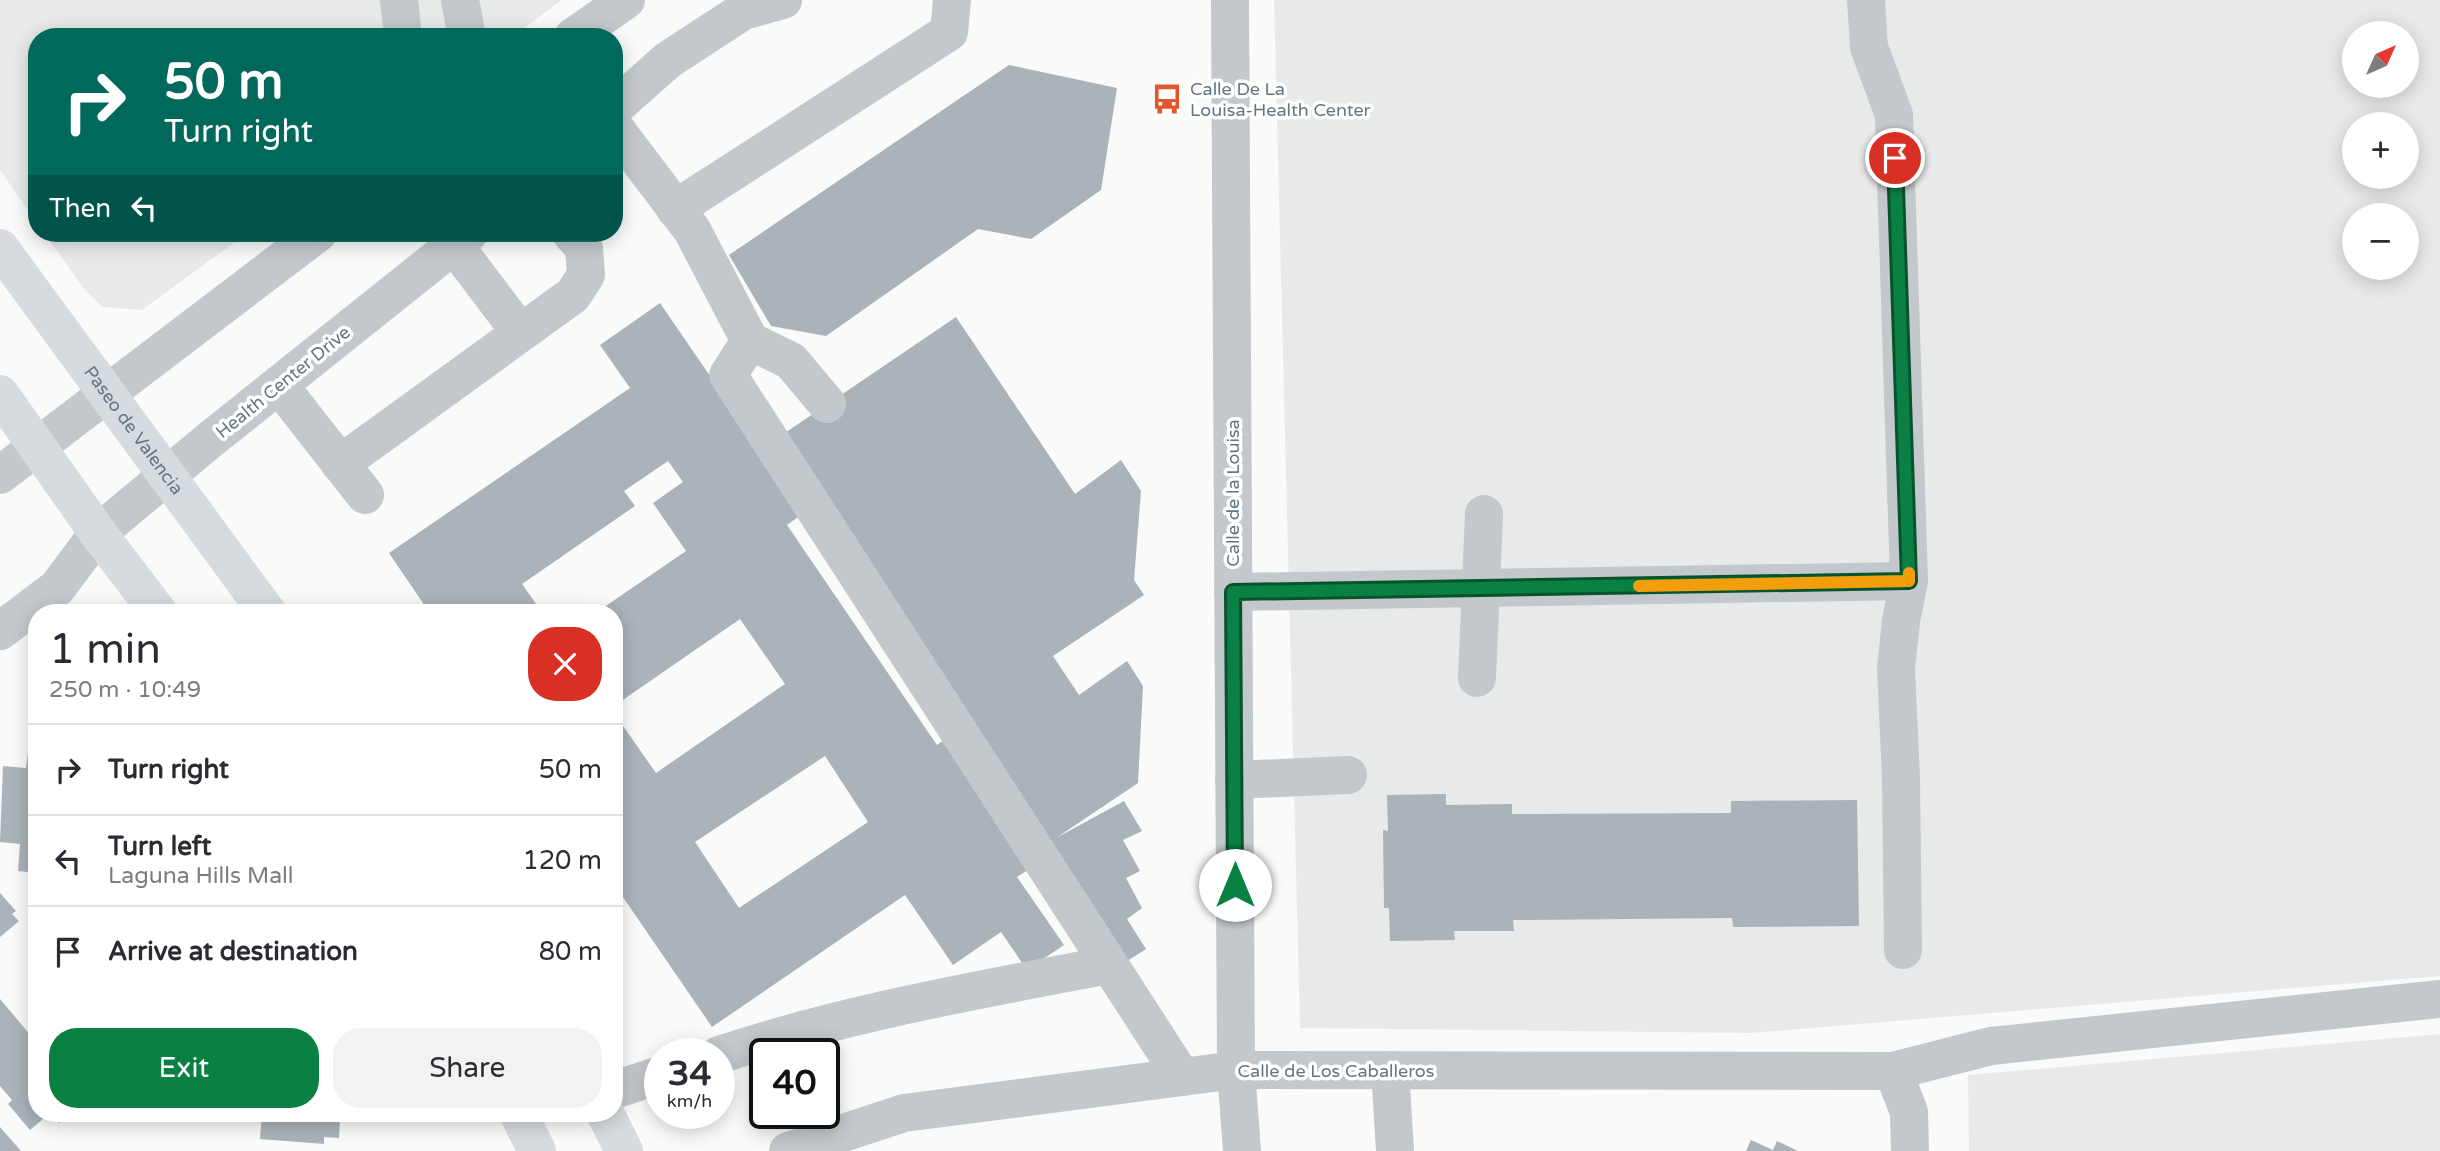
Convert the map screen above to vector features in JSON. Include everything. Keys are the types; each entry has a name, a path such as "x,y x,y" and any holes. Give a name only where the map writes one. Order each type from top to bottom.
{"main road":[{"name":"Paseo de Valencia","path":"0,248 261,604"},
{"path":"0,394 37,449 152,604"},
{"path":"522,1122 537,1151"},
{"path":"610,1122 624,1151"}],"street":[{"path":"399,0 402,28"},
{"path":"460,0 464,28"},
{"path":"586,28 626,0"},
{"path":"623,100 668,60 743,11 783,0"},
{"path":"675,209 949,32 952,0"},
{"name":"Calle de la Louisa","path":"1230,0 1236,1070 1242,1151"},
{"path":"1866,0 1869,47 1894,115 1909,581 1896,669 1901,778 1903,950"},
{"path":"623,139 692,230 750,341 791,361 827,404"},
{"path":"0,475 306,242"},
{"name":"Health Center Drive","path":"36,604 57,588 98,533 450,242"},
{"path":"459,242 520,332"},
{"path":"340,464 573,295 586,275 584,248 579,242"},
{"path":"750,341 728,375 1182,1077"},
{"path":"279,386 365,495"},
{"path":"1478,678 1484,514"},
{"path":"1233,592 1909,581"},
{"name":"Health Center Drive","path":"0,631 28,610"},
{"path":"1234,780 1348,775"},
{"path":"803,1038 881,1009 1109,965"},
{"name":"Calle de Los Caballeros","path":"807,1135 904,1113 1236,1070 1893,1071 1991,1046 2440,999"},
{"path":"1390,1070 1395,1151"},
{"path":"1893,1071 1909,1112 1910,1151"},
{"path":"623,1087 644,1080"}],"shaded area":[{"path":"0,0 562,0 524,28 28,28 28,210 0,170"},
{"path":"1274,0 2440,0 2440,976 1750,1033 1300,1028"},
{"path":"50,242 235,242 142,310 103,307 85,290"},
{"path":"2440,1034 2440,1151 1969,1151 1968,1075"}],"building":[{"path":"1009,65 1117,88 1101,190 1031,239 978,229 826,336 771,326 729,255"},
{"path":"660,303 804,513 787,525 937,745 952,734 1040,862 1017,877 1064,945 1027,970 1001,932 953,965 905,895 712,1027 623,897 623,726 656,773 785,684 740,619 623,700 623,604 609,604 686,551 653,503 683,482 668,461 624,491 635,506 522,584 536,604 424,604 389,553 630,388 600,345","holes":["825,756 868,822 739,908 695,842"]},
{"path":"956,317 1075,494 1121,460 1141,491 1134,580 1144,595 1053,656 1079,695 1127,661 1143,686 1138,783 1056,838 1124,801 1142,831 1123,840 1140,871 1126,878 1142,908 1127,919 1146,949 1124,963 779,437"},
{"path":"28,752 28,872 18,871 20,844 0,842 3,766 26,768"},
{"path":"1446,794 1446,805 1512,804 1512,814 1731,813 1731,801 1857,800 1859,926 1733,927 1732,918 1513,920 1514,931 1454,931 1455,940 1390,941 1389,908 1384,908 1383,830 1388,831 1387,795"},
{"path":"0,893 16,911 12,914 19,921 0,937"},
{"path":"0,999 28,1032 28,1122 39,1122 30,1130 8,1104 12,1100 0,1086"},
{"path":"261,1122 340,1122 339,1138 324,1137 324,1144 260,1139"},
{"path":"0,1127 21,1151 0,1151"},
{"path":"1751,1140 1773,1150 1777,1141 1798,1151 1746,1151"}],"slow traffic":[{"path":"1639,586 1909,581 1909,573"}],"place":[{"name":"Calle De La Louisa-Health Center","path":"1167,99"}],"route":[{"path":"1235,885 1233,592 1909,581 1895,158"}]}
